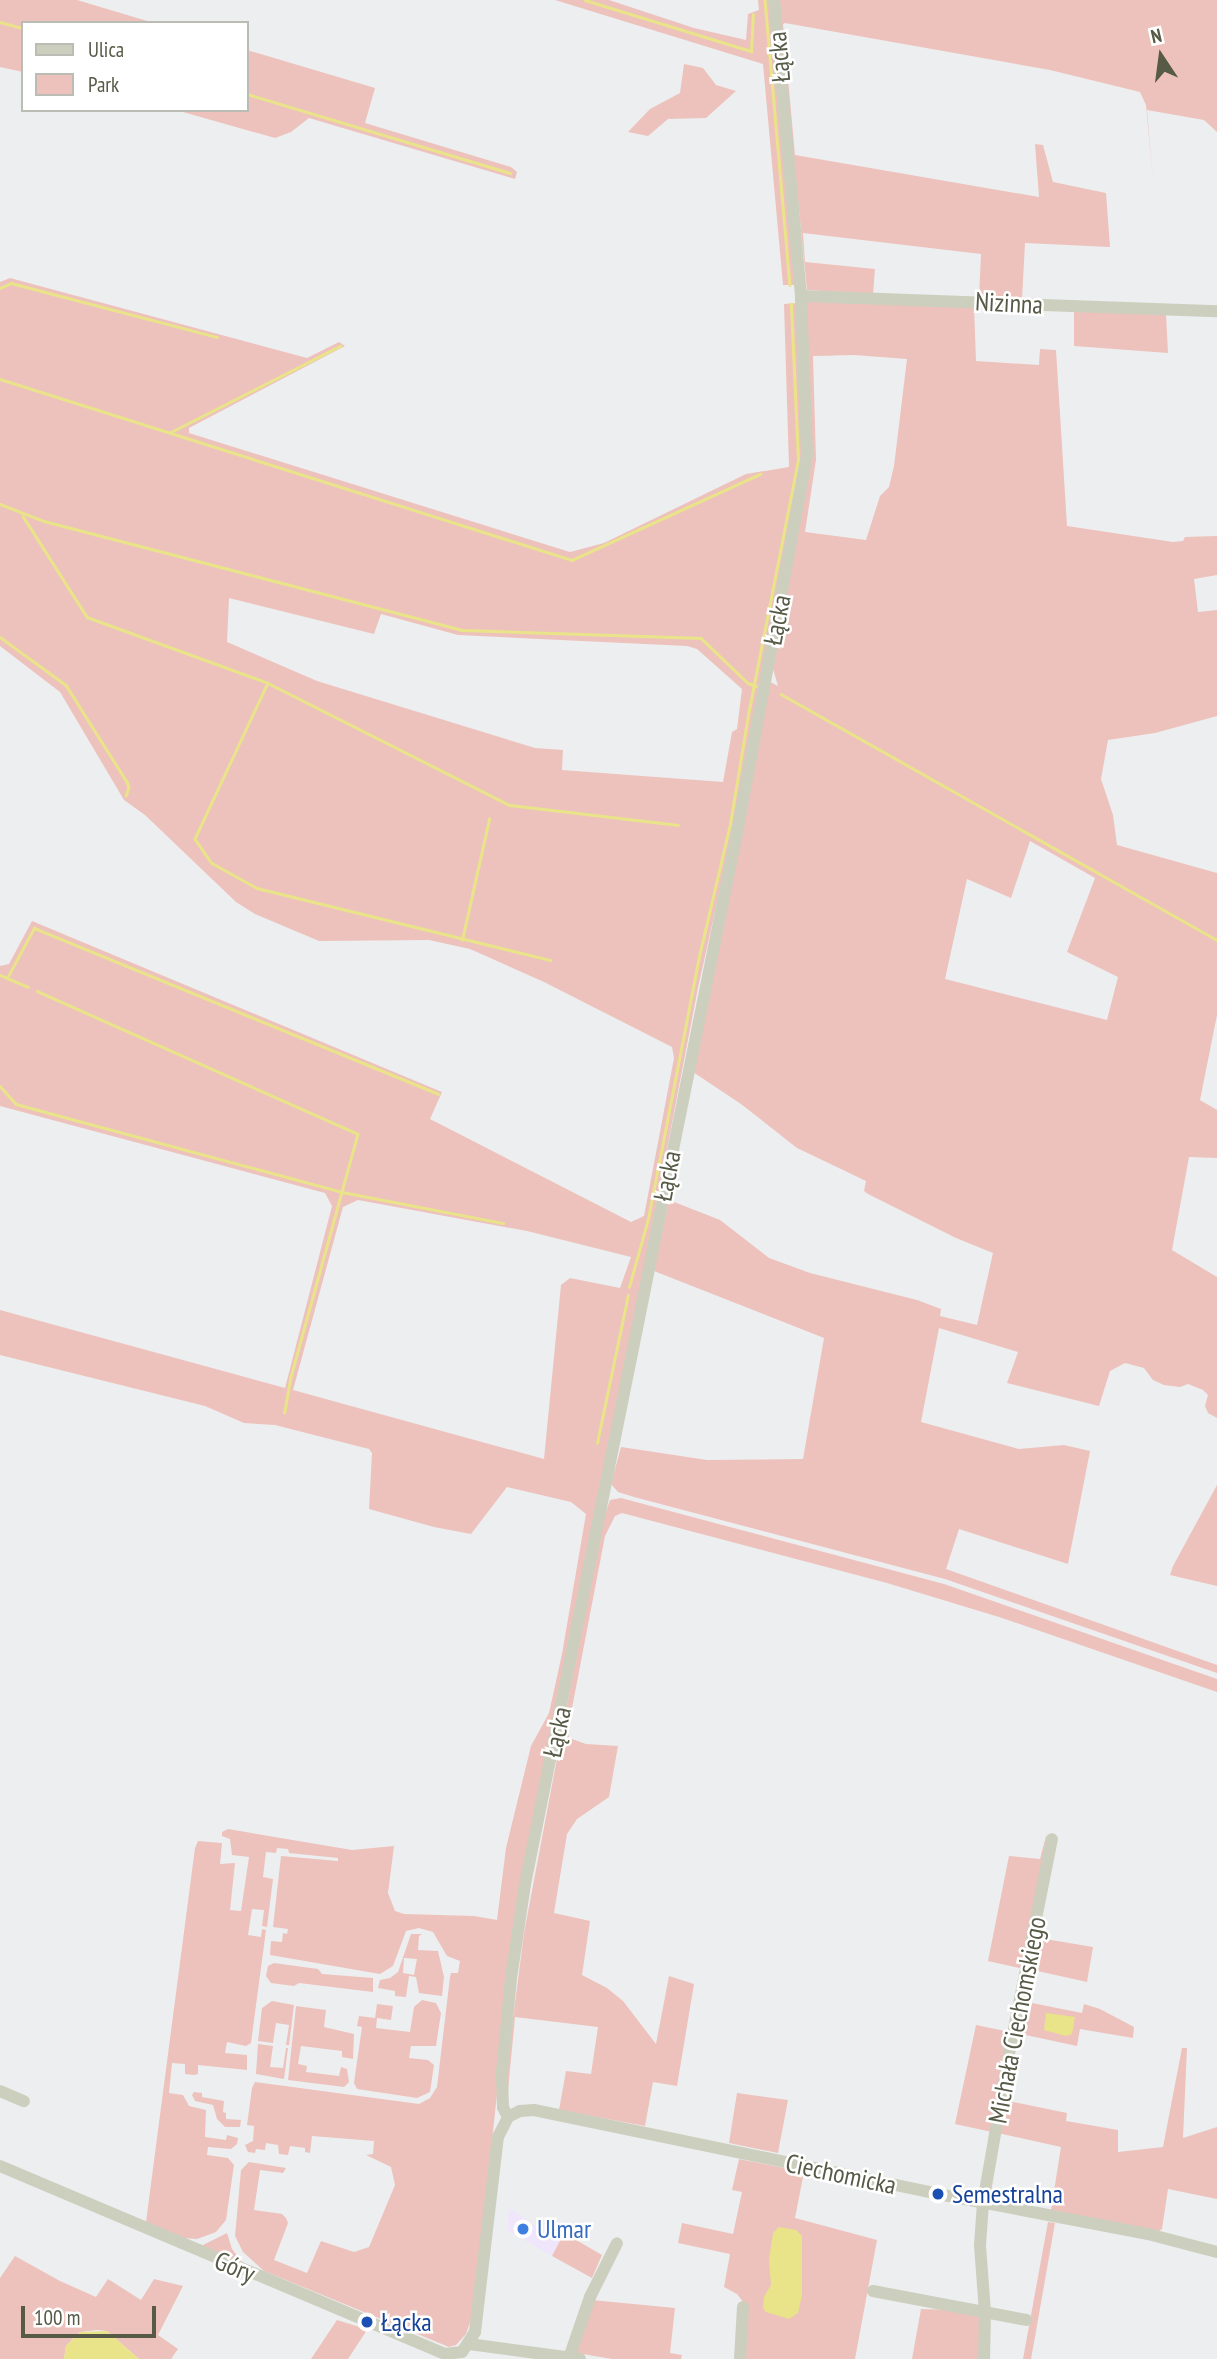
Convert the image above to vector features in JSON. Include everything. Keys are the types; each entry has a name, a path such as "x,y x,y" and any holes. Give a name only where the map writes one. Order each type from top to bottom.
{"street":[{"name":"Łącka","path":"466,2352 477,2325 498,2137 508,2117 503,2107 502,2072 511,1978 525,1884 737,833 804,470 807,427 800,296 774,0"},
{"name":"Nizinna","path":"800,296 1217,311"},
{"name":"Michała Ciechomskiego","path":"984,2203 1009,2054 1052,1839"},
{"path":"0,2091 24,2101"},
{"name":"Ciechomicka","path":"508,2117 520,2111 534,2110 1148,2234 1217,2252"},
{"name":"Góry","path":"0,2166 431,2349 445,2354 498,2349"},
{"path":"984,2203 980,2245 985,2312 984,2359"},
{"path":"498,2349 575,2358 590,2297 617,2243"},
{"path":"873,2291 1026,2320"},
{"path":"740,2359 743,2308"},
{"path":"498,2349 519,2359"}],"shaded area":[{"path":"1046,2013 1075,2017 1072,2034 1066,2036 1044,2030"},
{"path":"509,2208 536,2226 540,2220 564,2233 552,2256 507,2230"},
{"path":"779,2227 796,2230 802,2236 802,2295 798,2313 789,2319 766,2312 763,2308 764,2297 771,2285 769,2260 773,2233"},
{"path":"107,2331 139,2359 64,2359 66,2346 80,2332"}],"green space":[{"path":"0,0 77,0 147,21 21,21 21,72 0,67"},
{"path":"555,0 609,0 694,28 746,40 748,14 759,10 758,0 771,0 796,285 783,285 763,64"},
{"path":"778,0 1217,0 1217,132 1204,120 1147,110 1153,181 1146,105 1140,92 1050,70 785,23 795,155 1039,197 1035,144 1043,145 1053,182 1106,193 1110,247 1025,243 1022,300 979,298 981,254 803,233 805,262 875,269 873,294 807,290"},
{"path":"248,50 375,88 365,123 511,167 517,172 515,179 309,118 291,132 275,138 183,112 248,112"},
{"path":"684,64 703,68 716,85 736,91 706,118 668,119 648,136 628,132 650,109 680,93"},
{"path":"10,278 307,358 339,342 345,346 189,428 189,433 570,552 604,543 746,474 789,467 784,304 797,303 804,440 735,822 698,988 541,1801 499,2075 474,2311 466,2334 456,2345 449,2347 264,2271 243,2252 235,2236 241,2170 249,2162 286,2168 283,2173 260,2170 254,2210 282,2214 286,2218 288,2223 274,2260 307,2273 321,2241 354,2252 369,2247 395,2185 391,2167 366,2155 373,2154 374,2141 312,2136 310,2153 305,2152 305,2148 290,2146 288,2155 279,2154 278,2145 266,2143 265,2150 248,2152 245,2145 253,2141 254,2126 247,2125 255,2082 419,2104 430,2098 437,2087 450,1977 451,1973 458,1973 460,1961 447,1956 433,1932 419,1928 406,1931 393,1966 380,1974 270,1955 271,1941 282,1942 283,1933 287,1934 288,1929 273,1927 281,1856 338,1861 338,1858 289,1853 288,1849 277,1848 276,1853 266,1852 263,1877 273,1879 267,1927 262,1926 264,1910 252,1909 248,1935 261,1937 262,1929 266,1930 251,2043 246,2046 227,2042 225,2053 247,2055 247,2070 198,2065 198,2074 194,2075 185,2074 185,2064 172,2063 169,2093 183,2095 189,2106 206,2110 205,2137 226,2140 227,2135 238,2138 237,2144 231,2149 208,2147 207,2155 228,2158 234,2165 226,2220 216,2232 197,2239 183,2238 146,2222 195,1848 198,1841 222,1843 220,1864 235,1863 230,1910 241,1911 249,1857 232,1855 230,1839 222,1836 222,1832 228,1829 352,1850 394,1846 388,1893 395,1911 404,1914 474,1916 497,1920 506,1848 531,1746 549,1713 586,1514 571,1502 507,1487 471,1534 434,1527 369,1509 372,1453 369,1449 275,1425 244,1423 205,1406 0,1355 0,1310 285,1388 332,1206 325,1193 0,1106 0,966 9,964 32,921 442,1092 430,1119 631,1222 644,1216 674,1058 672,1047 544,982 470,949 429,940 319,941 255,914 236,902 145,815 124,800 60,692 0,646 0,282","holes":["229,598 374,634 381,614 458,635 687,646 697,649 742,689 737,729 732,732 723,782 562,770 563,750 535,748 317,681 227,642","358,1200 527,1231 631,1257 620,1288 570,1278 561,1285 544,1459 293,1390 343,1207"]},
{"path":"804,301 974,305 976,361 1039,365 1040,349 1056,350 1067,526 1173,542 1183,541 1185,537 1217,536 1217,575 1194,579 1198,612 1217,610 1217,716 1155,733 1108,740 1101,779 1113,815 1117,845 1217,873 1217,1015 1200,1100 1217,1110 1217,1158 1189,1157 1172,1250 1217,1277 1217,1418 1208,1413 1205,1406 1208,1395 1203,1390 1188,1384 1180,1387 1164,1385 1153,1380 1144,1368 1125,1363 1110,1371 1099,1406 1007,1383 1018,1352 939,1328 921,1422 1019,1449 1064,1445 1090,1451 1068,1564 959,1529 946,1569 1217,1665 1217,1673 945,1579 634,1497 618,1492 611,1484 621,1447 707,1460 803,1459 824,1338 654,1271 669,1200 720,1220 769,1258 810,1273 917,1300 941,1309 940,1316 977,1325 993,1253 956,1238 868,1194 864,1191 866,1181 797,1148 741,1104 693,1072 770,682 778,686 773,669 809,466","holes":["854,355 907,359 894,466 889,487 880,496 866,540 805,532 816,460 813,356","1030,841 1095,878 1067,952 1118,977 1107,1020 945,979 967,879 1011,898"]},
{"path":"1074,310 1166,314 1168,353 1074,346"},
{"path":"1217,1485 1217,1586 1170,1575 1173,1566"},
{"path":"621,1498 944,1584 1217,1679 1217,1692 999,1617 887,1583 622,1513 615,1516 605,1536 568,1729 569,1738 586,1744 618,1746 609,1797 577,1819 567,1834 554,1913 590,1921 582,1975 607,1988 623,2001 656,2044 669,1976 694,1984 677,2086 653,2082 645,2126 559,2110 566,2071 591,2074 598,2027 515,2017 507,2101 505,2081 524,1933 601,1526 610,1500"},
{"path":"1047,1832 1024,1969 988,1961 1009,1856 1040,1859"},
{"path":"411,1934 422,1934 419,1936 418,1950 438,1951 444,1977 442,1996 419,1993 416,1977 409,1976 406,1997 395,1996 395,1991 378,1988 380,1980 390,1978 398,1972","holes":["404,1958 417,1959 414,1975 403,1973"]},
{"path":"1039,1938 1093,1947 1087,1982 1033,1970"},
{"path":"274,1963 318,1969 322,1974 373,1978 373,1992 299,1983 294,1986 271,1983 266,1976 268,1966"},
{"path":"422,2000 436,2003 441,2013 436,2046 411,2046 409,2058 428,2060 434,2065 430,2092 417,2098 357,2089 354,2083 362,2027 357,2026 359,2016 375,2018 377,2004 393,2006 391,2020 377,2018 376,2028 410,2032 414,2007"},
{"path":"272,2001 294,2005 289,2045 286,2045 289,2025 276,2023 273,2043 258,2041 262,2008"},
{"path":"1027,2002 1082,2013 1084,2004 1100,2009 1134,2027 1133,2038 1080,2029 1077,2046 1021,2034"},
{"path":"296,2006 326,2010 324,2027 354,2034 353,2059 342,2057 342,2051 301,2046 298,2064 307,2066 306,2072 339,2076 341,2067 347,2069 349,2082 344,2087 288,2080"},
{"path":"976,2025 1010,2032 992,2132 955,2124"},
{"path":"258,2044 273,2046 270,2067 283,2068 288,2048 284,2079 256,2074"},
{"path":"1182,2048 1187,2048 1183,2138 1217,2127 1217,2199 1168,2189 1162,2229 1159,2231 1051,2210 1061,2147 998,2133 1004,2100 1067,2113 1066,2121 1118,2130 1118,2152 1163,2147"},
{"path":"194,2092 202,2093 202,2097 224,2101 223,2112 226,2113 226,2119 241,2120 240,2127 225,2127 217,2119 213,2105 195,2101 192,2095"},
{"path":"737,2093 788,2100 778,2153 729,2143"},
{"path":"739,2159 804,2172 795,2218 877,2240 855,2359 743,2359 747,2307 737,2294 724,2287 730,2254 678,2243 682,2223 733,2234 742,2192 732,2190"},
{"path":"1048,2222 1055,2223 1031,2359 1023,2359"},
{"path":"227,2233 232,2249 243,2263 201,2246"},
{"path":"564,2233 602,2255 592,2278 552,2256"},
{"path":"15,2256 96,2297 108,2279 141,2300 154,2279 183,2286 158,2335 178,2349 171,2359 139,2359 107,2331 97,2330 80,2332 66,2346 64,2359 0,2359 0,2278"},
{"path":"592,2300 675,2308 670,2353 682,2355 681,2359 612,2359 577,2353 575,2346"},
{"path":"921,2309 953,2310 980,2316 981,2359 912,2359"},
{"path":"337,2320 366,2329 365,2333 348,2359 311,2359"}],"waterway":[{"path":"585,0 751,51 753,15"},
{"path":"765,0 790,285"},
{"path":"0,22 21,27"},
{"path":"248,94 510,173"},
{"path":"0,288 11,283 217,337"},
{"path":"629,1287 648,1219 700,952 730,824 748,715 798,460 791,304"},
{"path":"171,432 340,346"},
{"path":"0,379 572,560 760,474"},
{"path":"0,504 44,521 461,630 701,638 748,683 756,686"},
{"path":"23,516 87,617 268,683 510,805 678,825"},
{"path":"0,637 66,685 127,782 129,787 126,796"},
{"path":"268,683 195,839 212,863 257,888 550,960"},
{"path":"781,694 1217,940"},
{"path":"462,940 489,819"},
{"path":"7,978 34,928 438,1094"},
{"path":"0,975 28,987"},
{"path":"37,991 358,1134 291,1377 285,1412"},
{"path":"0,1086 16,1104 342,1192 503,1223"},
{"path":"597,1443 628,1295"}],"place":[{"name":"Semestralna","path":"938,2194"},
{"name":"Ulmar","path":"523,2229"},
{"name":"Łącka","path":"367,2322"}]}
